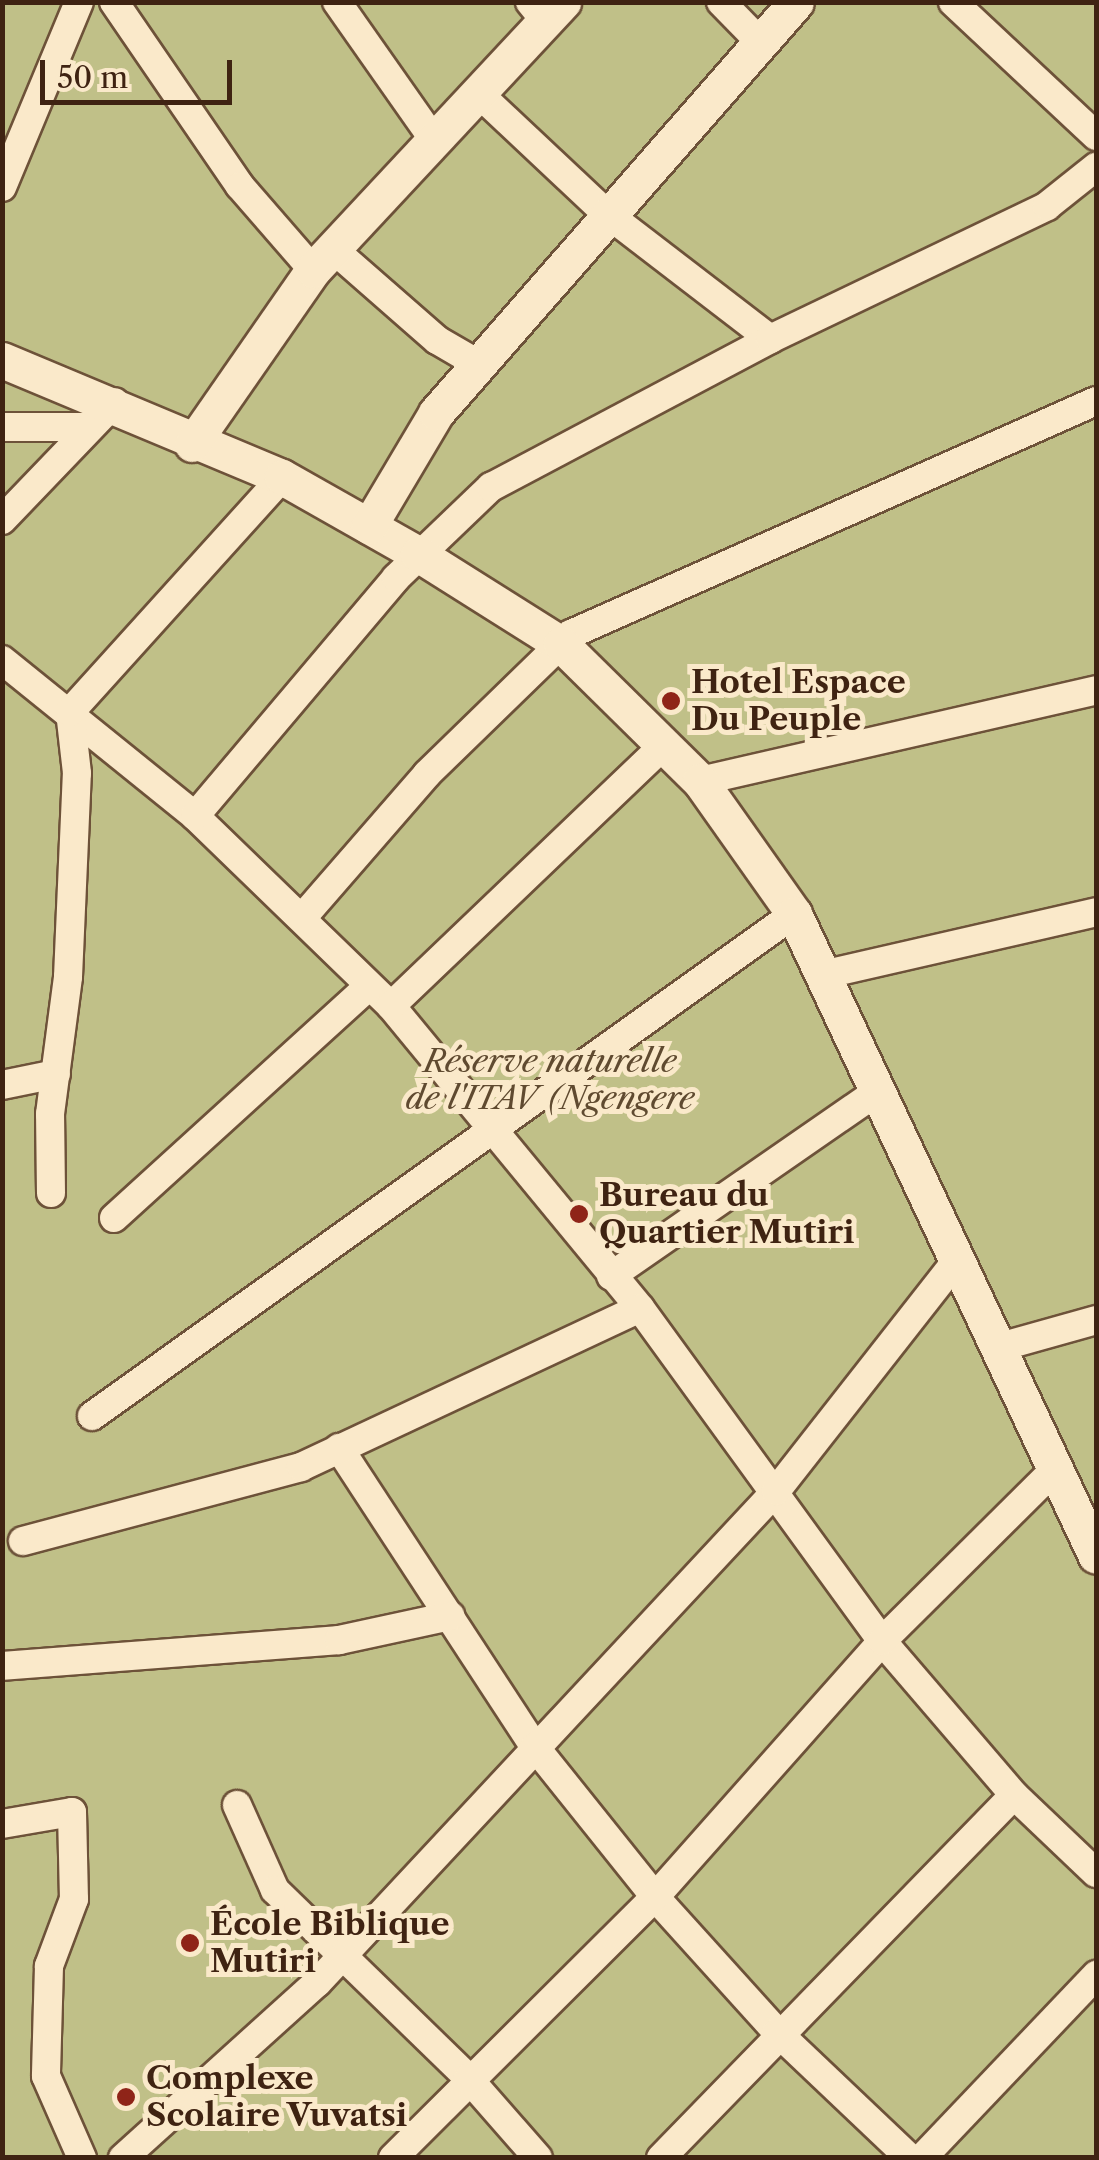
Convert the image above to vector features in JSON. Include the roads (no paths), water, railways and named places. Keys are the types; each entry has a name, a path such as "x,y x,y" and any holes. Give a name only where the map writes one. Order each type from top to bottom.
{"street":[{"path":"2,187 79,2"},
{"path":"114,2 240,186 323,259 437,340 480,365"},
{"path":"338,2 432,137"},
{"path":"720,2 761,43"},
{"path":"369,526 436,413 606,213 796,2"},
{"path":"954,2 1096,136"},
{"path":"192,444 323,259 477,92 546,9"},
{"path":"477,92 606,213 770,339"},
{"path":"194,816 418,554 491,487 770,339 1047,206 1096,167"},
{"path":"2,360 114,402 192,444 282,477 418,554 560,644 700,781 794,914 1095,1551"},
{"path":"302,918 427,774 572,634 1096,400"},
{"path":"2,520 85,428 114,402"},
{"path":"2,427 85,428"},
{"path":"51,1193 56,1074 68,976 76,773 70,712 282,477"},
{"path":"2,660 194,816 390,1006 495,1128 640,1308 882,1641 1014,1795 1096,1873"},
{"path":"700,781 1096,690"},
{"path":"390,1006 663,746"},
{"path":"822,975 1096,912"},
{"path":"92,1416 794,914"},
{"path":"114,1218 368,986"},
{"path":"2,1085 56,1074"},
{"path":"611,1276 878,1092"},
{"path":"123,2158 342,1956 776,1491 957,1260"},
{"path":"24,1541 301,1467 476,1390 640,1308"},
{"path":"1000,1347 1096,1320"},
{"path":"339,1448 535,1747 654,1897 777,2032 910,2158"},
{"path":"393,2158 468,2078 654,1897 882,1641 1054,1469"},
{"path":"2,1666 340,1640 450,1616"},
{"path":"661,2158 777,2032 1014,1795"},
{"path":"237,1805 275,1890 468,2078 538,2158"},
{"path":"2,1824 72,1812 74,1899 48,1966 46,2076 82,2158"},
{"path":"922,2158 1096,1975"}],"place":[{"name":"Hotel Espace Du Peuple","path":"671,701"},
{"name":"Bureau du Quartier Mutiri","path":"579,1214"},
{"name":"École Biblique Mutiri","path":"190,1943"},
{"name":"Complexe Scolaire Vuvatsi","path":"126,2097"}],"park label":[{"name":"Réserve naturelle de l'ITAV (Ngengere","path":"550,1080"}]}
